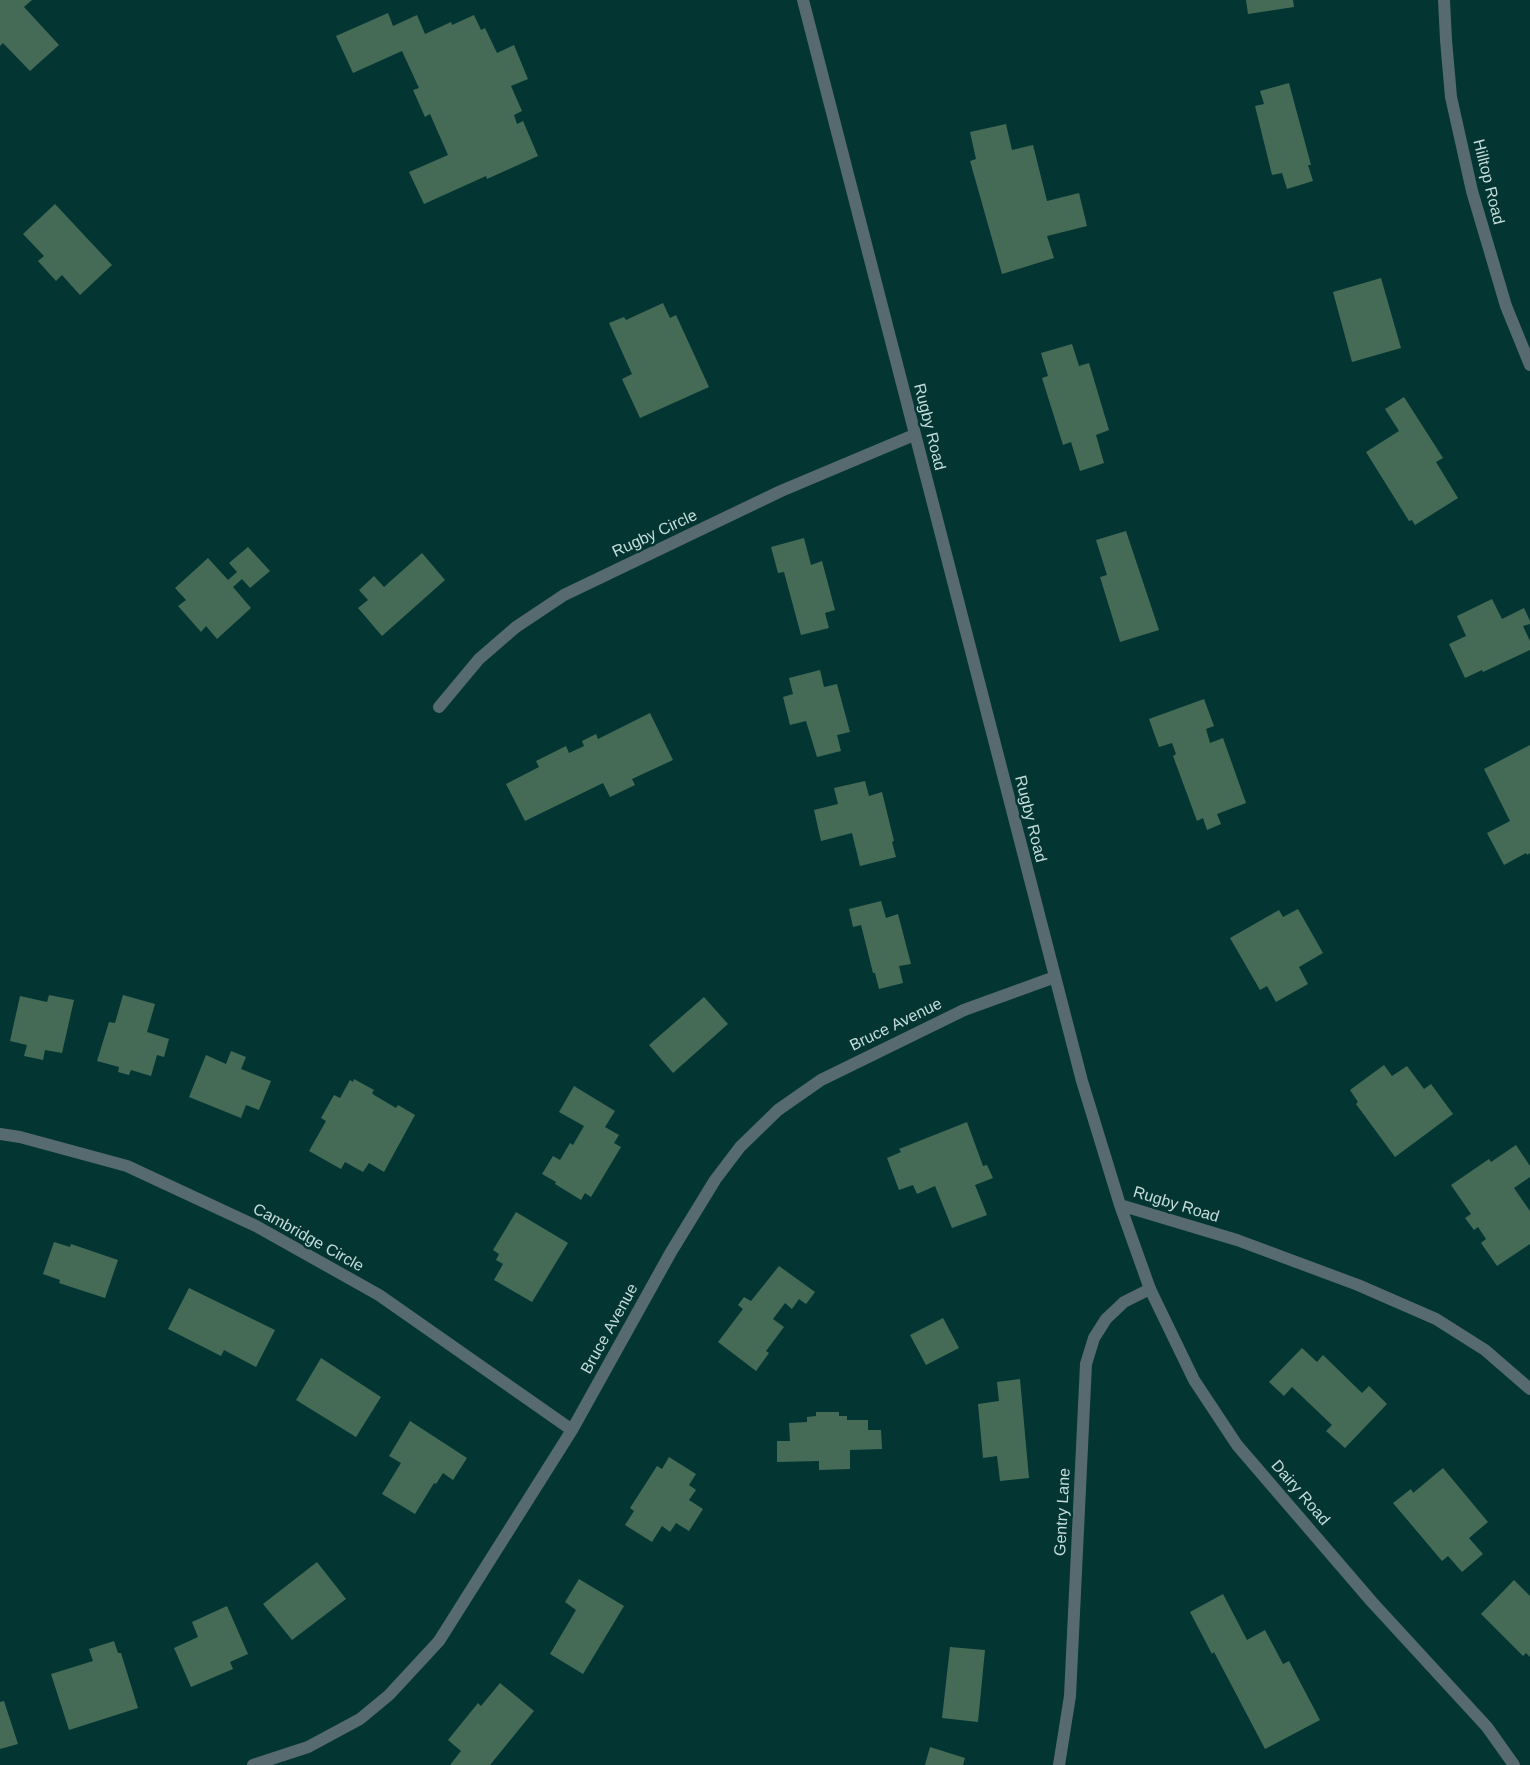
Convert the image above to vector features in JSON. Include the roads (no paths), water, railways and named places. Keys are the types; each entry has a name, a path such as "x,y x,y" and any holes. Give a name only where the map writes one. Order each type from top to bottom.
{"street":[{"name":"Rugby Road","path":"803,0 1082,1081 1120,1205 1237,1240 1358,1285 1436,1319 1485,1350 1530,1388"},
{"name":"Hilltop Road","path":"1444,0 1451,98 1472,191 1506,306 1530,365"},
{"name":"Rugby Circle","path":"439,707 479,659 516,627 564,595 781,491 914,435"},
{"name":"Bruce Avenue","path":"253,1765 308,1747 360,1719 389,1695 439,1641 572,1430 671,1252 715,1180 740,1147 778,1110 821,1080 955,1014 1055,977"},
{"name":"Cambridge Circle","path":"0,1134 20,1137 127,1166 256,1226 379,1295 572,1430"},
{"name":"Dairy Road","path":"1120,1205 1150,1290 1194,1380 1237,1446 1372,1602 1487,1727 1514,1765"},
{"name":"Gentry Lane","path":"1059,1765 1070,1696 1086,1364 1094,1338 1106,1319 1124,1302 1150,1290"}]}
